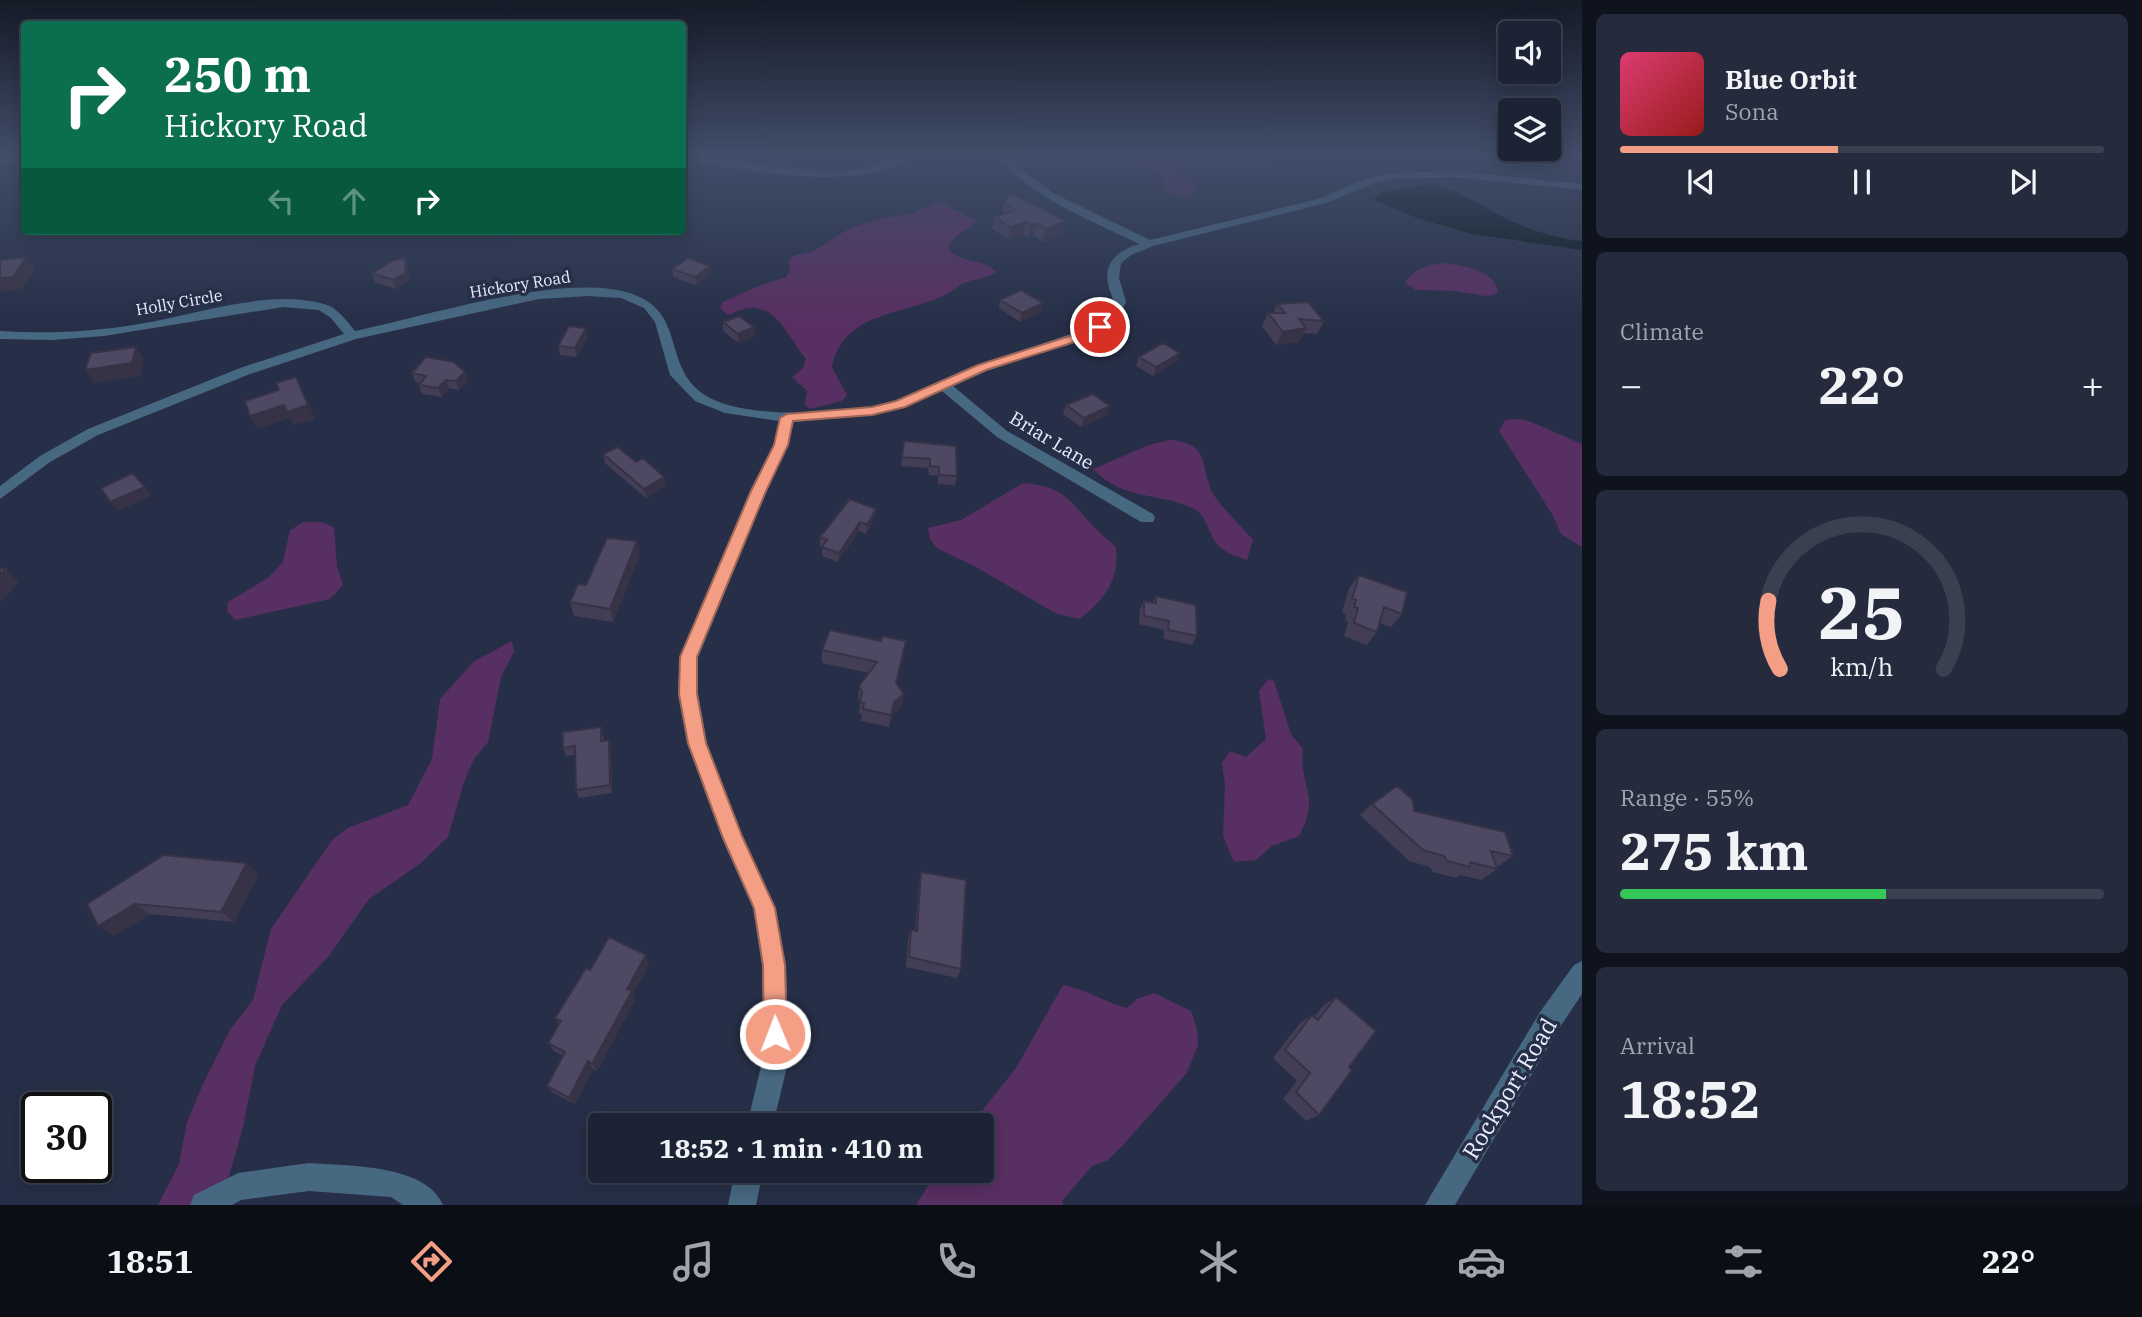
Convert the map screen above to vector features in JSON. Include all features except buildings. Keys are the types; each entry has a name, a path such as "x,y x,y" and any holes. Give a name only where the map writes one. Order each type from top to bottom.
{"street":[{"path":"1082,210 1149,244 1285,210"},
{"name":"Hickory Road","path":"0,494 44,459 93,432 245,371 352,337 487,305 539,296 589,292 624,295 648,306 661,322 677,376 700,398 725,409 787,418 872,411 900,404 982,368 1100,327 1114,316 1120,302 1113,284 1112,266 1119,256 1128,250 1149,244"},
{"name":"Holly Circle","path":"0,335 83,335 264,306 299,304 321,307 334,314 352,337"},
{"name":"Briar Lane","path":"943,385 1002,434 1147,519"},
{"path":"763,1113 776,1058 774,965 764,908 733,838 697,743 688,694 688,657 758,491 781,445 787,418"},
{"name":"Rockport Road","path":"1439,1205 1549,1021 1582,973"},
{"path":"204,1205 238,1186 309,1177 395,1184 429,1205"},
{"path":"742,1205 747,1183"}],"shaded area":[{"path":"919,210 956,210 978,221 955,237 948,248 959,257 985,264 996,272 964,283 939,298 888,314 859,327 847,337 838,350 832,367 847,395 842,401 810,409 805,405 807,391 792,377 803,368 806,359 783,326 768,312 759,309 747,308 728,315 720,308 723,302 786,277 790,269 788,262 793,256 814,251 850,228 883,218"},
{"path":"1398,210 1490,210 1529,228 1560,238 1582,241 1582,250 1472,234"},
{"path":"1443,263 1468,267 1484,274 1496,284 1498,292 1485,296 1456,291 1416,290 1405,283 1421,268"},
{"path":"1505,420 1529,421 1582,444 1582,547 1561,534 1552,514 1499,431"},
{"path":"1169,440 1193,446 1199,452 1210,488 1216,498 1253,540 1247,560 1221,548 1202,516 1194,509 1181,503 1117,487 1093,469 1149,445"},
{"path":"1023,483 1060,493 1116,547 1113,580 1103,597 1079,619 1055,613 976,567 938,549 930,539 928,528 961,520"},
{"path":"304,522 321,522 334,527 337,566 343,585 330,599 235,620 227,611 228,602 269,577 283,562 290,530"},
{"path":"512,641 514,652 501,677 488,742 474,759 464,782 448,837 421,863 369,899 328,957 282,1005 255,1066 243,1127 229,1176 200,1205 158,1205 179,1164 187,1122 203,1084 230,1030 253,1000 271,929 332,840 348,828 408,805 432,759 440,699 473,662"},
{"path":"1268,679 1274,681 1291,734 1303,749 1302,762 1309,810 1299,836 1272,846 1256,860 1234,862 1223,836 1225,785 1222,763 1230,751 1246,757 1266,739 1259,691"},
{"path":"1063,985 1127,1008 1137,999 1154,993 1191,1011 1197,1029 1198,1046 1186,1074 1108,1160 1092,1166 1062,1201 1063,1205 916,1205 930,1183 994,1183 994,1113 980,1113 1016,1068"}],"route":[{"path":"775,1034 774,965 764,908 733,838 697,743 688,694 688,657 758,491 781,445 787,418 872,411 900,404 982,368 1100,327"}]}
